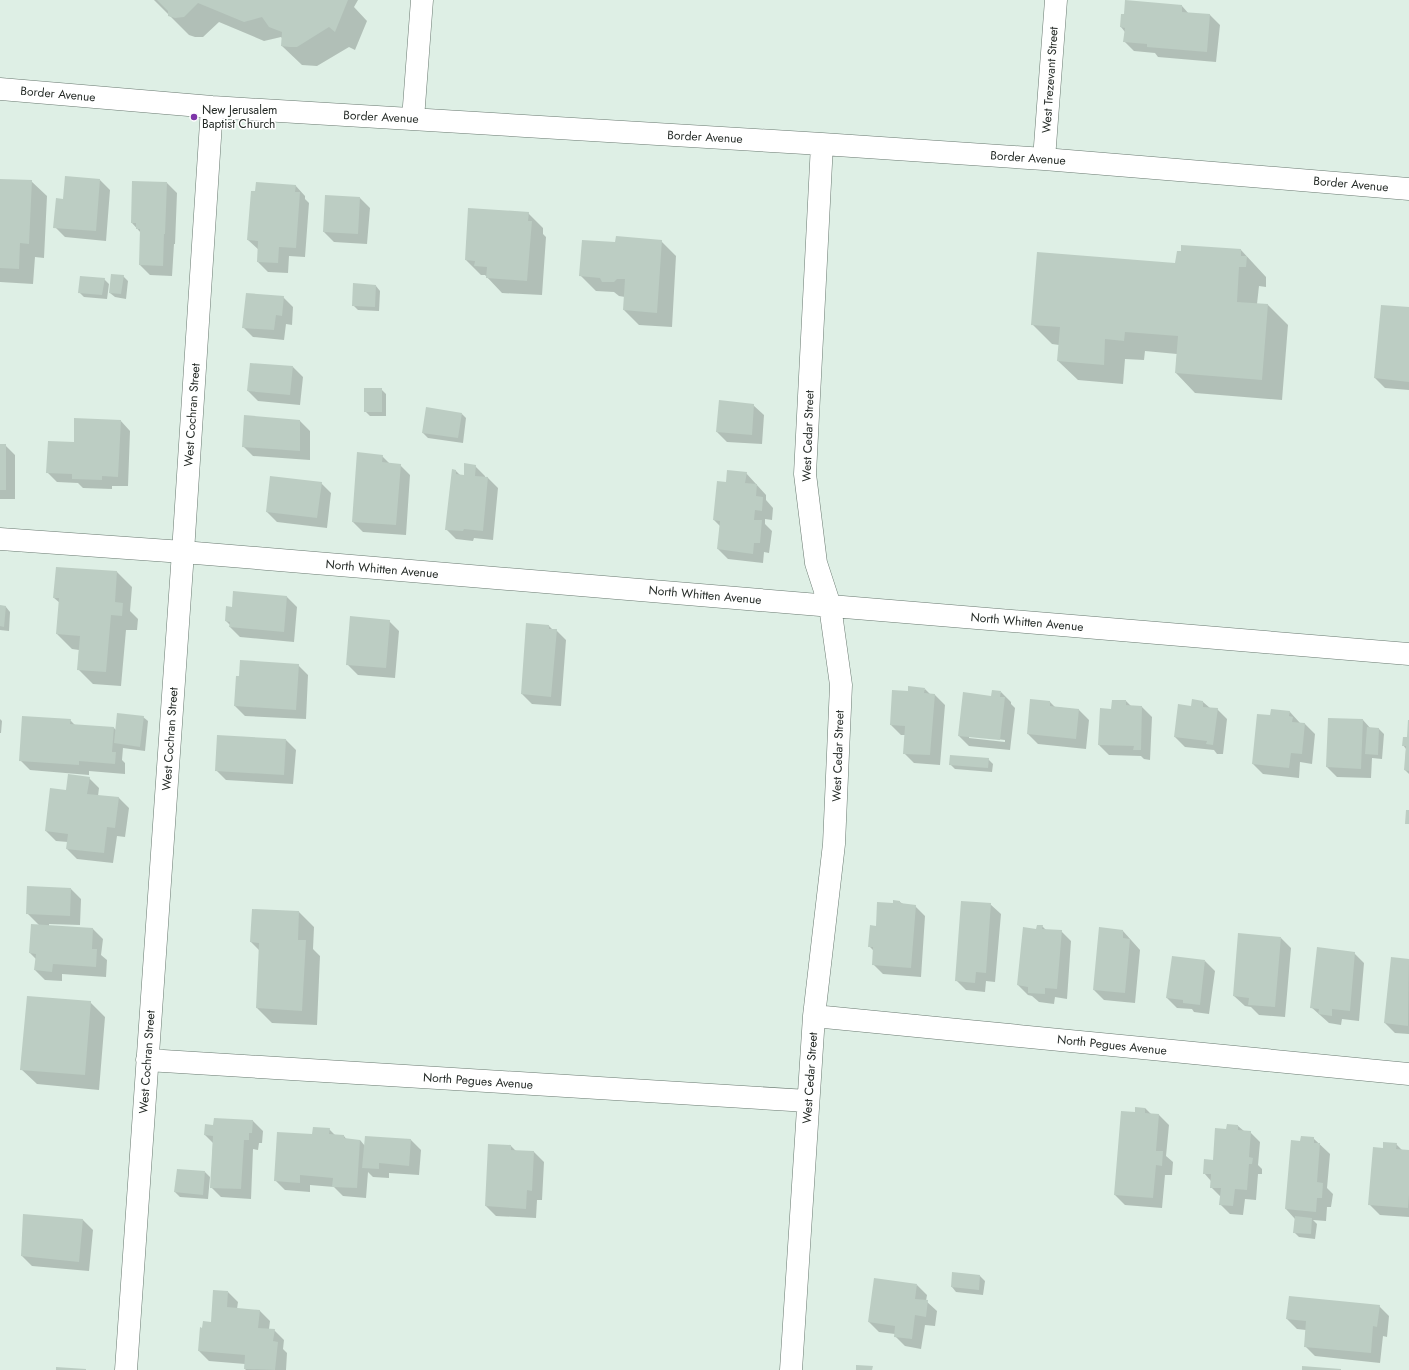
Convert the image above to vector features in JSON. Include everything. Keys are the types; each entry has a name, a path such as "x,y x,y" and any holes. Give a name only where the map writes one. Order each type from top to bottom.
{"street":[{"path":"413,119 422,0"},
{"name":"West Trezevant Street","path":"1044,159 1056,0"},
{"name":"Border Avenue","path":"0,89 212,107 1044,159 1409,189"},
{"name":"West Cochran Street","path":"126,1370 183,552 212,107"},
{"name":"West Cedar Street","path":"791,1370 814,1016 834,844 841,685 830,606 816,564 805,474 822,144"},
{"name":"North Whitten Avenue","path":"0,539 183,552 1409,654"},
{"name":"North Pegues Avenue","path":"814,1016 1409,1074"},
{"name":"North Pegues Avenue","path":"147,1060 808,1101"}],"building":[{"path":"157,0 348,0 335,32 329,27 297,47 290,47 281,46 282,32 269,27 262,17 244,22 198,3 184,17 175,18 168,16 168,11"},
{"path":"1125,0 1182,5 1182,12 1210,14 1207,52 1147,47 1147,44 1123,42 1125,28 1120,27 1121,14 1124,14"},
{"path":"65,176 100,179 96,231 53,228 56,198 63,199"},
{"path":"0,179 32,180 29,244 20,243 19,269 0,268"},
{"path":"132,181 167,182 163,266 139,265 140,229 136,229 136,223 131,223"},
{"path":"256,182 296,185 295,192 300,192 296,248 279,247 278,263 257,262 258,241 247,240 251,191 255,191"},
{"path":"325,195 360,197 358,234 323,232"},
{"path":"468,208 529,212 528,221 532,221 527,281 486,278 487,267 474,266 475,261 465,260"},
{"path":"616,236 662,240 657,313 623,310 625,279 617,279 614,282 602,282 600,278 579,276 582,240 615,242"},
{"path":"1181,245 1241,249 1241,256 1247,256 1246,267 1239,267 1237,302 1268,304 1262,380 1175,373 1178,336 1125,332 1124,341 1105,339 1104,365 1057,361 1060,327 1031,325 1037,252 1175,263 1177,251 1181,251"},
{"path":"111,274 124,275 121,294 109,293"},
{"path":"80,276 105,278 102,295 78,293"},
{"path":"353,283 376,285 375,307 352,306"},
{"path":"246,293 284,296 282,316 276,315 274,330 242,328"},
{"path":"1381,305 1409,307 1409,382 1374,378"},
{"path":"250,363 293,366 290,395 247,391"},
{"path":"364,388 382,388 382,412 364,412"},
{"path":"719,400 754,404 752,435 716,432"},
{"path":"426,407 462,413 458,438 422,433"},
{"path":"244,415 300,420 300,451 242,447"},
{"path":"74,418 121,420 118,477 102,476 102,480 72,479 72,474 46,473 48,441 74,442"},
{"path":"0,444 6,444 6,490 0,490"},
{"path":"357,452 383,455 382,462 401,464 396,525 352,522"},
{"path":"464,463 476,465 475,476 488,477 483,531 464,529 463,531 445,530 452,469 456,470 456,474 464,475"},
{"path":"727,470 747,472 745,483 757,484 756,496 763,497 762,511 755,510 754,520 762,520 760,543 754,543 753,554 717,549 720,521 713,520 717,481 726,482"},
{"path":"270,476 322,482 317,518 266,512"},
{"path":"56,567 117,571 115,602 123,603 122,616 111,615 106,672 77,670 80,636 56,634 59,598 53,598"},
{"path":"233,591 287,596 284,632 229,627 230,622 225,621 226,606 232,607"},
{"path":"0,605 6,606 4,627 0,626"},
{"path":"350,616 390,620 386,668 346,665"},
{"path":"526,623 549,625 549,629 557,629 551,697 521,694"},
{"path":"240,660 299,664 296,710 234,706 236,676 239,676"},
{"path":"908,686 925,688 924,693 935,694 930,755 903,754 905,726 890,725 892,690 908,691"},
{"path":"992,690 1001,691 1000,697 1005,697 1000,740 958,736 963,692 991,696"},
{"path":"1030,699 1050,701 1050,706 1079,709 1076,739 1027,734"},
{"path":"1192,699 1203,701 1203,707 1218,708 1213,745 1206,744 1207,741 1174,737 1178,704 1191,706"},
{"path":"1112,700 1126,700 1126,705 1142,706 1141,750 1133,750 1134,746 1098,745 1100,708 1111,709"},
{"path":"1271,709 1290,711 1289,716 1293,717 1292,722 1305,723 1302,754 1291,753 1289,768 1252,764 1257,714 1270,715"},
{"path":"117,713 144,716 140,747 114,743"},
{"path":"22,716 71,719 70,724 114,727 112,752 116,752 115,764 79,761 79,765 19,761"},
{"path":"1328,718 1363,719 1361,769 1326,767"},
{"path":"1408,720 1409,771 1404,770 1406,746 1402,746 1403,737 1407,737"},
{"path":"1367,727 1379,728 1378,755 1365,754"},
{"path":"217,735 286,739 284,775 215,771"},
{"path":"950,755 989,758 988,768 949,765"},
{"path":"68,774 90,777 87,794 119,797 115,828 107,827 104,853 66,849 68,834 45,831 50,788 66,790"},
{"path":"1406,810 1409,810 1409,824 1405,824"},
{"path":"27,886 71,888 70,916 26,914"},
{"path":"893,900 900,901 900,903 916,905 911,968 872,965 873,947 868,947 870,925 876,926 877,902 893,903"},
{"path":"961,901 991,903 986,973 976,972 975,983 955,981"},
{"path":"252,909 299,911 298,940 306,940 302,1011 256,1008 259,943 250,942"},
{"path":"31,924 93,928 92,949 97,949 96,967 53,964 52,972 34,970 36,954 29,953"},
{"path":"1037,925 1043,925 1042,929 1062,930 1057,989 1045,988 1045,994 1028,993 1028,987 1017,985 1023,927 1036,929"},
{"path":"1099,927 1123,930 1123,938 1130,939 1125,993 1093,990"},
{"path":"1238,933 1281,937 1275,1007 1248,1005 1249,998 1233,996"},
{"path":"1317,947 1355,952 1350,1011 1332,1009 1332,1016 1318,1014 1319,1009 1310,1008"},
{"path":"1172,956 1205,960 1200,1005 1183,1003 1183,1000 1166,998"},
{"path":"1391,957 1409,959 1408,1026 1384,1023"},
{"path":"27,996 91,1001 85,1075 20,1070"},
{"path":"1135,1107 1145,1108 1145,1113 1159,1114 1156,1151 1163,1151 1162,1166 1156,1165 1153,1198 1114,1195 1121,1111 1135,1112"},
{"path":"214,1118 253,1120 252,1133 249,1133 249,1140 244,1140 241,1189 210,1188 213,1136 204,1135 205,1124 213,1125"},
{"path":"1227,1124 1238,1125 1238,1130 1251,1131 1249,1157 1253,1158 1252,1164 1249,1164 1247,1190 1235,1189 1233,1206 1219,1205 1221,1188 1210,1188 1211,1174 1203,1174 1204,1159 1213,1160 1215,1128 1226,1129"},
{"path":"313,1127 330,1128 329,1134 344,1135 344,1138 360,1140 357,1188 332,1187 333,1178 300,1175 300,1183 274,1181 277,1132 312,1134"},
{"path":"365,1136 411,1139 409,1166 379,1163 379,1169 362,1168"},
{"path":"1301,1136 1314,1137 1314,1143 1320,1143 1317,1182 1323,1183 1322,1198 1317,1198 1316,1212 1285,1209 1291,1140 1300,1141"},
{"path":"1383,1142 1397,1143 1396,1149 1409,1150 1408,1208 1368,1205 1373,1147 1383,1148"},
{"path":"488,1144 511,1145 511,1150 534,1151 532,1191 527,1190 526,1209 485,1206"},
{"path":"177,1169 205,1171 203,1195 174,1192"},
{"path":"23,1214 83,1219 79,1262 21,1256"},
{"path":"1295,1216 1312,1218 1311,1234 1293,1233"},
{"path":"952,1272 980,1275 979,1290 951,1287"},
{"path":"874,1278 917,1284 915,1299 928,1300 926,1317 915,1315 912,1339 894,1337 895,1326 868,1322"},
{"path":"213,1290 228,1291 227,1307 260,1310 258,1328 275,1329 273,1341 278,1342 275,1370 244,1369 245,1355 198,1351 200,1327 202,1328 203,1321 211,1322"},
{"path":"1289,1296 1380,1305 1377,1327 1373,1326 1371,1353 1304,1347 1306,1321 1286,1319"},
{"path":"856,1365 873,1366 872,1370 856,1370"},
{"path":"1302,1366 1341,1369 1341,1370 1302,1370"},
{"path":"56,1367 86,1369 86,1370 56,1370"}],"place":[{"name":"New Jerusalem Baptist Church","path":"194,117"}]}
